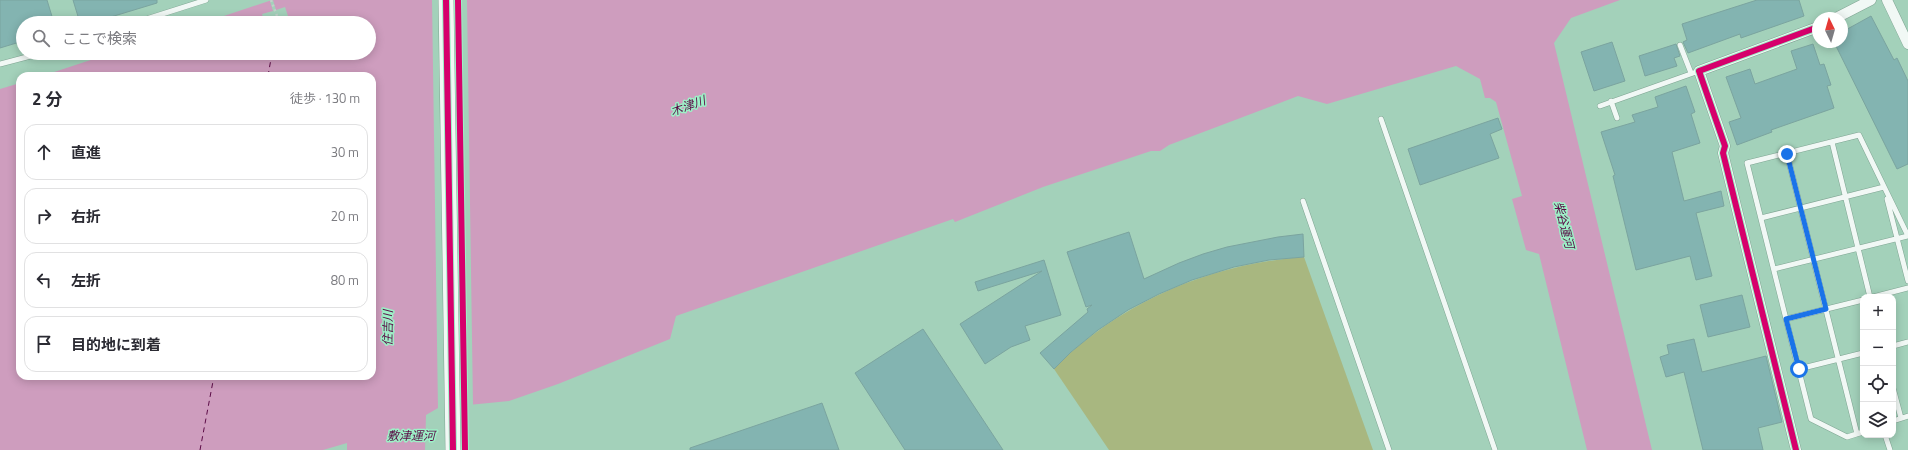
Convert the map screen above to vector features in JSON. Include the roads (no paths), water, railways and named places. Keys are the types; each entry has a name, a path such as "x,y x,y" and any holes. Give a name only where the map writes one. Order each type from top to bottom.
{"street":[{"path":"446,0 453,450"},
{"path":"1848,12 1871,0"},
{"path":"1887,0 1908,44"},
{"path":"1796,450 1723,153 1725,146 1695,72 1812,29"}],"lane":[{"path":"156,16 206,0"},
{"path":"1600,106 1695,72 1680,45"},
{"path":"0,64 16,60"},
{"path":"1611,101 1617,118"},
{"path":"1381,119 1495,450"},
{"path":"1774,269 1908,236 1859,135 1747,163 1812,419 1847,437 1860,433"},
{"path":"1832,142 1858,248 1871,294"},
{"path":"1787,154 1857,434"},
{"path":"1761,218 1884,187"},
{"path":"1884,187 1908,281"},
{"path":"1303,201 1389,450"},
{"path":"1884,294 1908,288"},
{"path":"1786,319 1860,301"},
{"path":"1896,345 1908,342"},
{"path":"1799,369 1860,354"},
{"path":"1896,399 1901,418"},
{"path":"1896,420 1908,416"},
{"path":"1886,438 1890,450"}],"water":[{"path":"272,0 1620,0 1571,18 1554,43 1652,450 1587,450 1539,254 1526,250 1512,199 1522,196 1496,102 1490,98 1485,98 1480,79 1456,66 1327,104 1298,96 1169,145 1160,151 1151,151 1043,187 955,222 953,219 676,316 670,339 558,384 509,401 438,408 426,415 425,450 347,450 347,443 323,450 0,450 0,89 16,84 16,380 376,380 376,72 54,72 91,60 376,60 376,16 224,16"}],"water label":[{"name":"木津川","path":"688,106"},
{"name":"柴谷運河","path":"1564,225"},
{"name":"住吉川","path":"388,328"},
{"name":"敷津運河","path":"411,436"}]}
